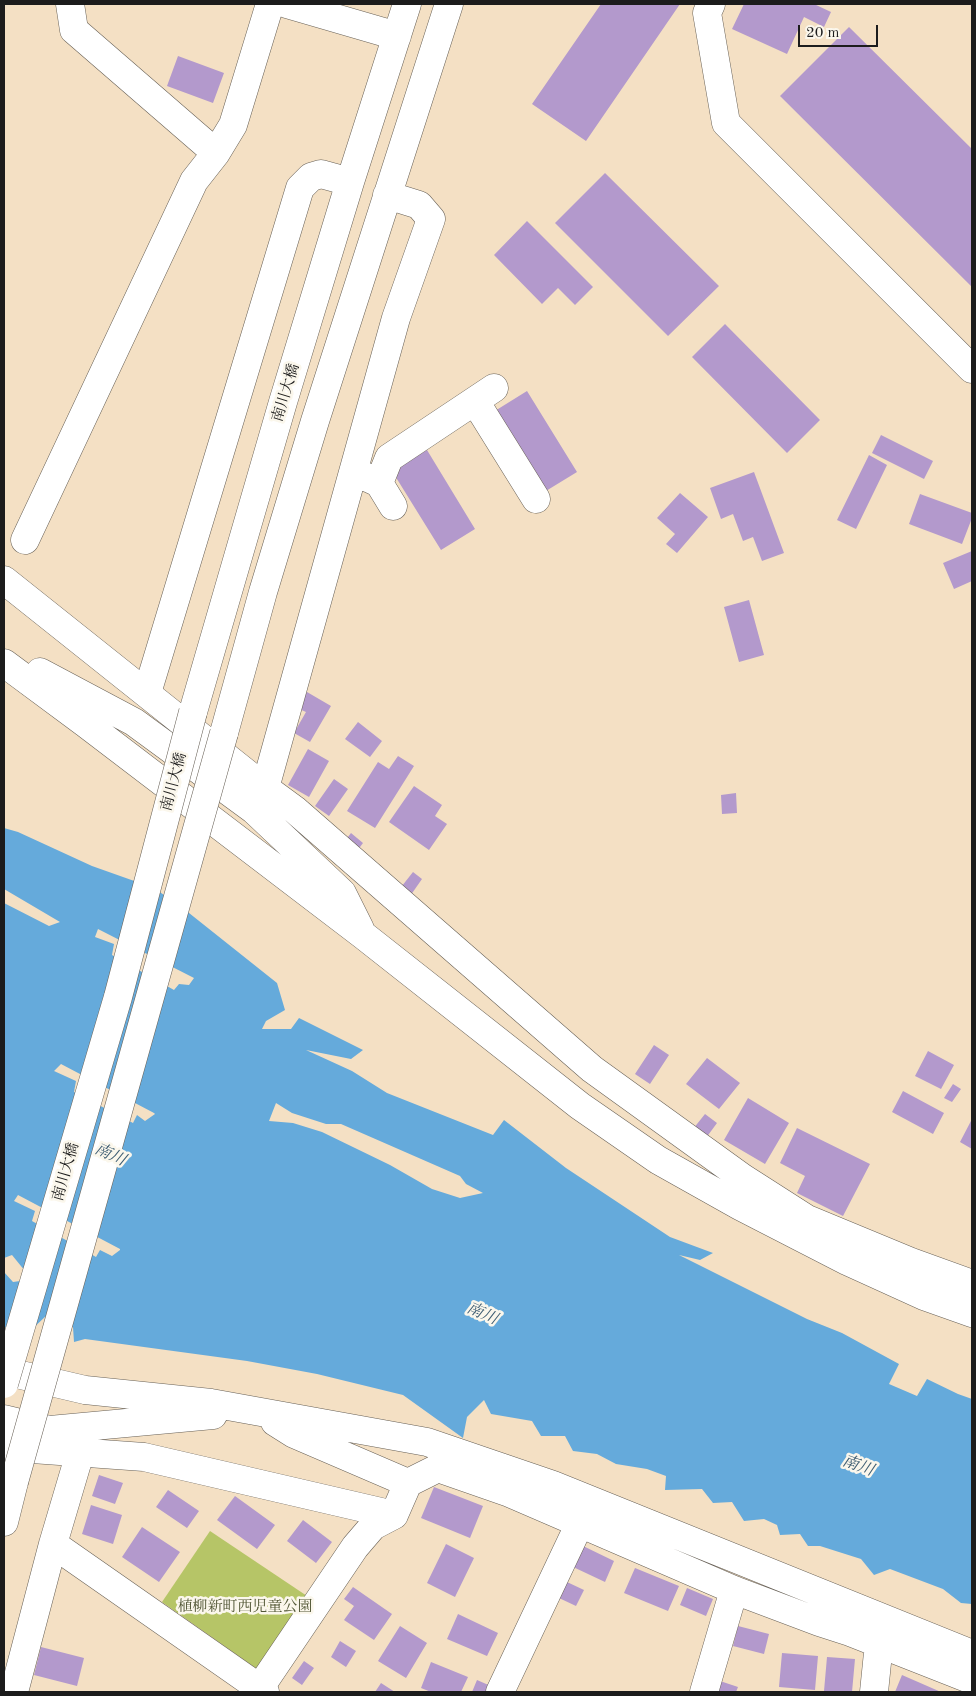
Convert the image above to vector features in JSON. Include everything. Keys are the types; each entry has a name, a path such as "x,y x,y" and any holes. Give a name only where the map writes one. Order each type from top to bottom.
{"street":[{"path":"70,4 74,30 216,153"},
{"path":"25,540 194,181 216,153 233,125 270,4"},
{"path":"287,4 397,36"},
{"name":"南川大橋","path":"4,1384 118,997 193,712 283,402 407,4"},
{"path":"4,1522 263,592 314,421 449,4"},
{"path":"712,4 706,13 726,123 972,369"},
{"path":"147,693 300,188 311,177 321,174 350,182"},
{"path":"265,788 396,318 431,219 419,205 387,195"},
{"path":"379,482 389,458 484,394 536,499"},
{"path":"353,472 379,482 393,506"},
{"path":"4,580 295,810 592,1069 744,1178 807,1219 911,1262 972,1284"},
{"path":"4,658 22,662 134,722 254,810 342,893 363,935"},
{"path":"4,663 363,935 580,1106 658,1160 740,1206 847,1261 924,1296 972,1313"},
{"path":"4,1372 85,1390 211,1403 428,1442 553,1485 972,1654"},
{"path":"4,1447 78,1440 257,1412 294,1434 408,1483"},
{"path":"4,1419 144,1457 394,1515"},
{"path":"14,1692 78,1440"},
{"path":"53,1544 261,1691 355,1547 373,1526 394,1515 408,1483 438,1468 507,1492 734,1590 879,1643 972,1680"},
{"path":"500,1692 580,1523"},
{"path":"704,1692 734,1590"},
{"path":"874,1692 879,1643"}],"green space":[{"name":"植柳新町西児童公園","path":"210,1531 313,1600 261,1672 162,1602"}],"water":[{"name":"南川","path":"4,828 18,832 92,866 154,888 184,909 277,983 285,1010 266,1021 262,1029 291,1029 299,1018 363,1050 351,1059 306,1050 352,1071 387,1093 493,1135 504,1120 566,1168 670,1237 713,1253 700,1260 679,1255 807,1319 842,1333 899,1364 889,1384 917,1396 927,1379 972,1399 972,1604 961,1603 943,1589 890,1569 874,1575 861,1559 820,1546 808,1546 800,1534 780,1535 777,1525 764,1519 744,1521 732,1502 713,1503 702,1489 665,1490 666,1476 647,1469 616,1464 597,1454 573,1451 565,1436 541,1436 532,1421 491,1414 484,1400 467,1417 463,1438 403,1395 317,1374 247,1361 85,1339 74,1342 73,1327 47,1315 28,1333 4,1327 4,1272 13,1282 20,1281 27,1290 38,1287 12,1255 4,1258 4,903 49,926 60,922 4,889","holes":["98,929 194,978 189,985 179,984 174,990 112,955 114,944 95,937","61,1064 155,1114 145,1121 137,1115 133,1123 74,1092 76,1081 54,1071","276,1103 292,1113 326,1124 341,1124 460,1176 466,1184 483,1193 460,1198 432,1189 390,1165 322,1132 293,1123 269,1121","18,1195 120,1250 112,1256 100,1250 96,1257 32,1221 35,1211 14,1201"]}],"building":[{"path":"601,4 680,4 586,141 532,104"},
{"path":"744,4 814,4 831,12 824,27 804,17 787,54 732,29"},
{"path":"849,27 972,149 972,287 780,96"},
{"path":"178,56 224,73 213,103 167,86"},
{"path":"605,173 719,286 668,336 555,223"},
{"path":"527,221 593,287 575,305 558,288 542,304 494,255"},
{"path":"725,324 820,420 787,453 692,357"},
{"path":"527,391 577,472 541,494 490,414"},
{"path":"881,435 933,461 924,479 872,453"},
{"path":"427,450 475,529 441,550 392,471"},
{"path":"869,455 887,465 856,529 837,520"},
{"path":"754,472 784,553 762,561 753,537 743,541 733,514 721,519 710,488"},
{"path":"680,493 708,517 677,553 666,544 675,534 657,518"},
{"path":"920,494 972,513 972,518 962,544 909,524"},
{"path":"972,551 972,581 954,589 943,563"},
{"path":"749,600 764,655 739,662 724,607"},
{"path":"307,692 331,706 310,742 294,733 306,712 297,708"},
{"path":"358,722 382,741 370,757 345,739"},
{"path":"308,749 329,761 309,797 288,785"},
{"path":"398,756 414,766 375,828 347,811 378,762 389,769"},
{"path":"334,779 348,789 329,816 315,806"},
{"path":"414,786 442,805 435,816 447,824 429,850 389,822"},
{"path":"736,793 737,813 722,814 721,795"},
{"path":"351,833 363,843 357,851 344,842"},
{"path":"413,872 422,879 408,899 398,891"},
{"path":"654,1045 669,1055 650,1084 635,1074"},
{"path":"928,1051 954,1065 941,1089 915,1076"},
{"path":"707,1058 740,1083 719,1109 686,1084"},
{"path":"953,1084 961,1089 952,1102 944,1098"},
{"path":"903,1091 944,1113 933,1134 892,1112"},
{"path":"748,1098 789,1123 765,1164 724,1140"},
{"path":"705,1114 717,1123 706,1138 693,1129"},
{"path":"972,1119 972,1149 960,1142"},
{"path":"797,1128 870,1164 843,1216 797,1193 805,1176 780,1163"},
{"path":"99,1475 123,1483 115,1504 92,1496"},
{"path":"434,1487 483,1506 470,1538 421,1518"},
{"path":"168,1490 199,1511 187,1528 156,1507"},
{"path":"235,1496 275,1525 257,1549 217,1520"},
{"path":"91,1505 122,1515 113,1544 82,1534"},
{"path":"303,1520 332,1542 316,1563 287,1541"},
{"path":"142,1527 180,1552 159,1582 122,1557"},
{"path":"446,1544 474,1558 455,1597 427,1583"},
{"path":"581,1545 614,1561 605,1582 571,1566"},
{"path":"635,1568 679,1586 668,1611 624,1593"},
{"path":"567,1582 584,1590 576,1606 559,1598"},
{"path":"353,1587 392,1614 374,1640 344,1620 354,1606 344,1599"},
{"path":"687,1588 713,1599 706,1616 680,1605"},
{"path":"458,1614 498,1633 487,1656 447,1639"},
{"path":"400,1626 427,1643 406,1678 378,1661"},
{"path":"738,1626 769,1634 764,1654 733,1646"},
{"path":"340,1641 356,1651 346,1667 331,1657"},
{"path":"41,1647 84,1658 77,1686 34,1675"},
{"path":"782,1653 818,1656 815,1690 779,1687"},
{"path":"827,1657 855,1659 852,1692 824,1691"},
{"path":"304,1661 314,1668 302,1685 292,1678"},
{"path":"431,1662 468,1677 461,1692 431,1692 421,1688"},
{"path":"902,1675 941,1692 895,1692"},
{"path":"477,1680 493,1687 490,1692 472,1692"},
{"path":"720,1681 738,1687 736,1692 716,1692"},
{"path":"381,1683 395,1692 375,1692"}]}
